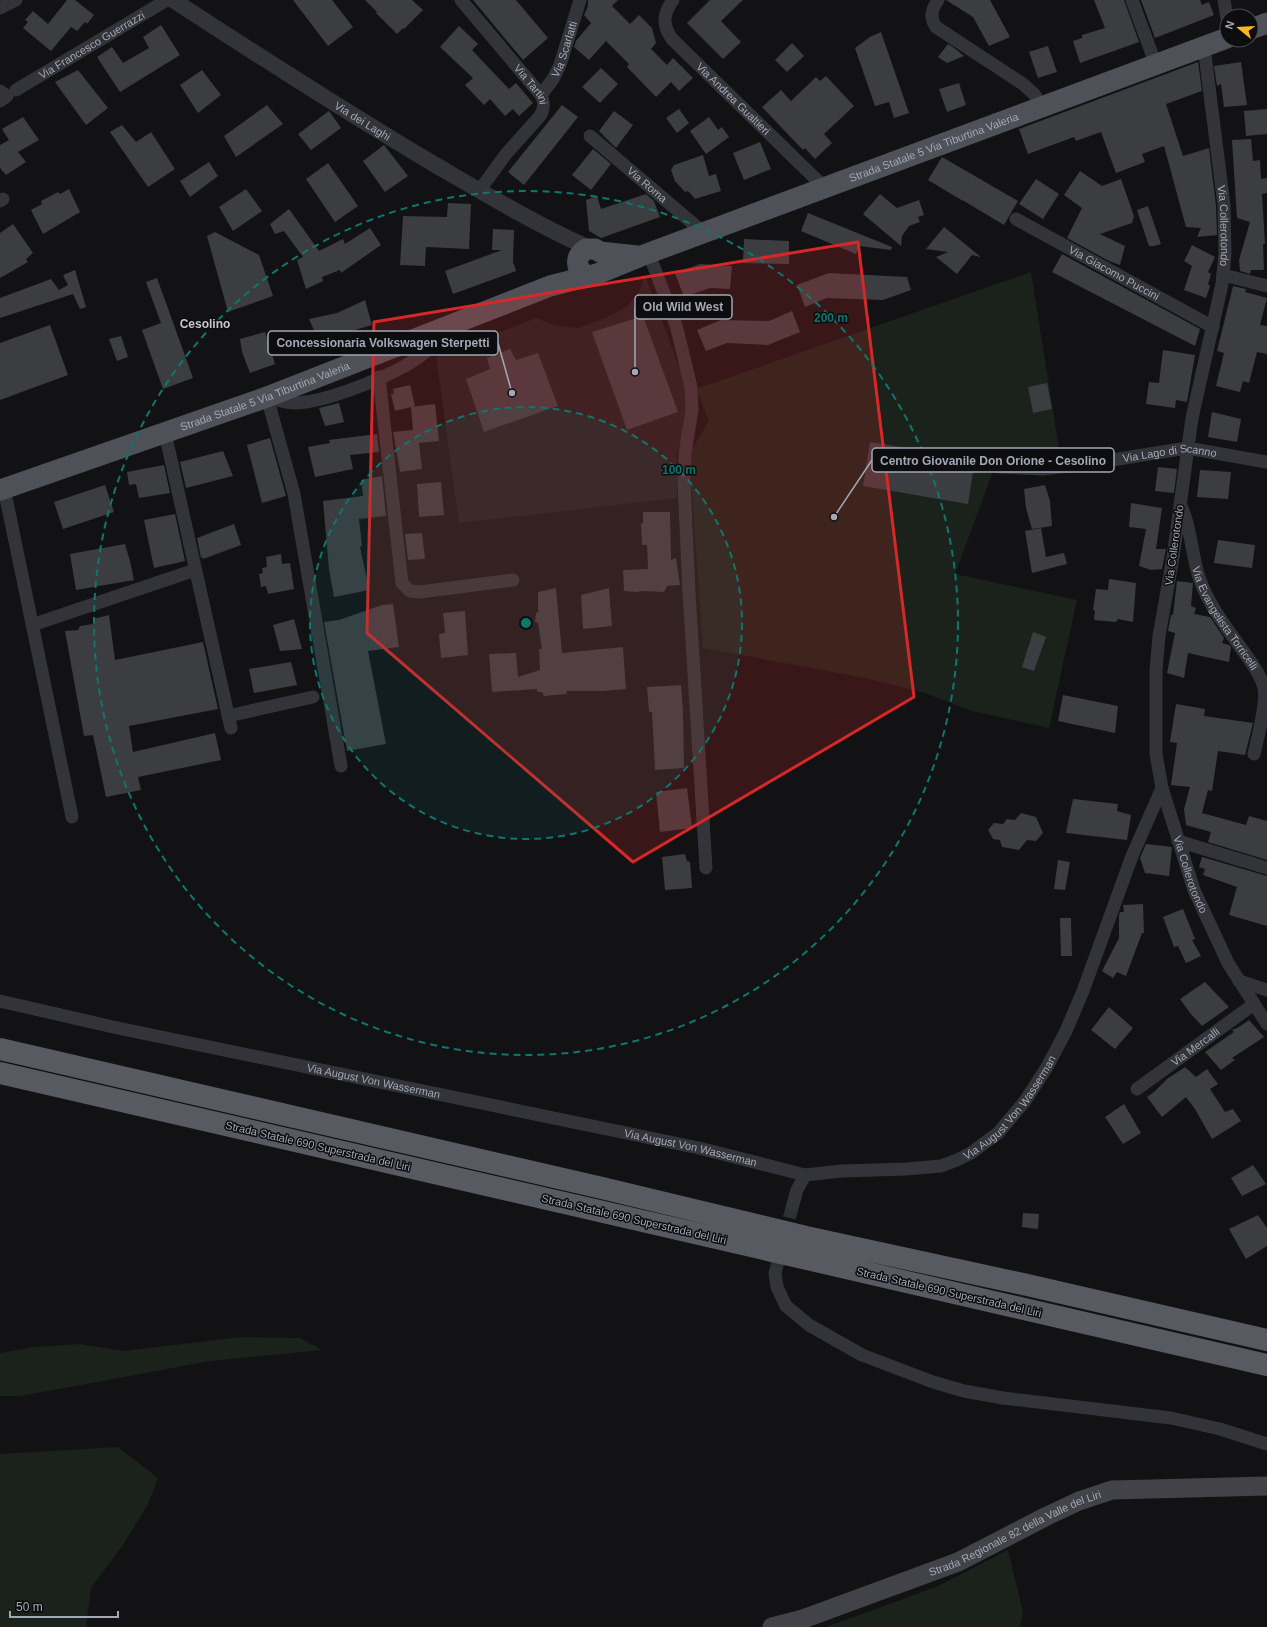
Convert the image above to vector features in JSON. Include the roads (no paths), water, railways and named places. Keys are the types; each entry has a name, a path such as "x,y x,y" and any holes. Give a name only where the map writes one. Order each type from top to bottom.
{"highway":[{"name":"Strada Statale 690 Superstrada del Liri","path":"0,1049 602,1188 806,1237 1023,1284 1267,1340"},
{"name":"Strada Statale 690 Superstrada del Liri","path":"0,1073 1267,1365"}],"main road":[{"name":"Strada Statale 5 Via Tiburtina Valeria","path":"2,489 267,397 550,286 589,261 645,255 1219,41"},
{"name":"Strada Regionale 82 della Valle del Liri","path":"772,1627 803,1619 958,1562 1079,1501 1112,1490 1267,1486"}],"street":[{"path":"0,8 16,0"},
{"name":"Via Francesco Guerrazzi","path":"16,90 167,0"},
{"name":"Via dei Laghi","path":"173,0 357,118 479,191 556,234 589,261"},
{"name":"Via Tartini","path":"461,0 541,95 544,103 544,108 540,116 506,154 479,191"},
{"name":"Via Scarlatti","path":"541,95 553,79 560,65 580,0"},
{"name":"Via Andrea Gualtieri","path":"672,0 666,10 664,22 672,39 825,188"},
{"path":"938,0 932,10 933,23 1023,84 1034,94 1042,107"},
{"path":"1132,0 1156,64"},
{"name":"Via Collerotondo","path":"1204,47 1224,205 1225,235 1223,276 1192,418 1173,557 1159,631 1156,656 1156,749 1162,788 1186,868 1198,900 1223,955 1267,1024"},
{"path":"0,91 7,96 0,101"},
{"name":"Via Roma","path":"590,136 704,233"},
{"name":"Via Giacomo Puccini","path":"1016,219 1213,327"},
{"path":"645,255 676,326 689,373 692,394 691,418 685,452 684,482 689,592 706,868"},
{"path":"1223,276 1267,286"},
{"path":"267,397 285,402 305,401 340,393 379,378 420,357 437,342 450,325"},
{"path":"379,378 402,583 410,591 420,592 513,580"},
{"path":"267,397 294,494 341,766"},
{"path":"165,432 229,722 313,696"},
{"name":"Via Lago di Scanno","path":"999,467 1043,469 1093,463 1187,448 1267,462"},
{"path":"2,489 72,817"},
{"name":"Via Evangelista Torricelli","path":"1180,504 1188,524 1197,570 1207,597 1253,665 1262,681 1265,698 1254,754"},
{"path":"32,625 195,570"},
{"name":"Via August Von Wasserman","path":"0,1001 113,1027 706,1150 805,1175 842,1171 906,1169 941,1166 971,1153 991,1140 1004,1127 1036,1085 1066,1031 1090,972 1132,856 1162,788"},
{"path":"1178,841 1267,868"},
{"path":"1239,981 1267,990"},
{"name":"Via Mercalli","path":"1137,1089 1254,1004"},
{"path":"793,1204 797,1190 805,1175"},
{"path":"775,1273 777,1287 786,1306 809,1325 862,1355 933,1382 964,1391 1003,1398 1171,1418 1220,1428 1267,1444"}],"tunnel":[{"path":"775,1273 793,1204"}],"place":[{"name":"Old Wild West","path":"635,372"},
{"name":"Concessionaria Volkswagen Sterpetti","path":"512,393"},
{"name":"Centro Giovanile Don Orione - Cesolino","path":"834,517"}],"district":[{"name":"Cesolino","path":"205,324"}]}
